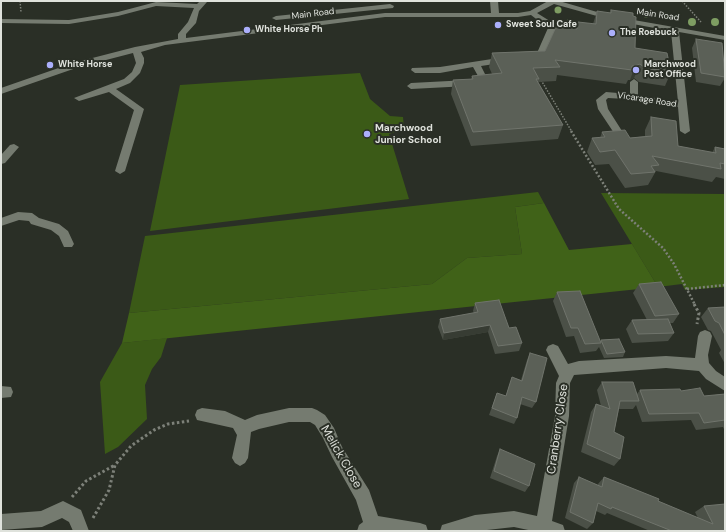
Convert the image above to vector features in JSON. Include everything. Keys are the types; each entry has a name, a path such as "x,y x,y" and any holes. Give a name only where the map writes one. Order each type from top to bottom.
{"street":[{"path":"494,1 495,15"},
{"name":"Main Road","path":"1,90 70,67 136,49 182,41 354,18 405,14 518,15 532,13 553,1 611,18 722,37"},
{"path":"1,21 69,22 118,14 156,4 201,3"},
{"path":"182,41 182,34 192,23 195,11 201,3"},
{"path":"276,18 390,6"},
{"path":"351,10 354,18"},
{"path":"415,70 440,70 476,64 523,59 540,55 552,28 532,13"},
{"name":"Vicarage Road","path":"675,28 685,131"},
{"path":"79,98 110,89 127,81 136,73 140,58 136,49"},
{"path":"411,86 468,83 480,80 482,76 476,64"},
{"path":"634,82 634,97"},
{"path":"110,89 139,109 120,171"},
{"name":"Vicarage Road","path":"617,131 603,109 602,97 611,94 682,105"},
{"path":"1,161 14,147"},
{"path":"1,222 18,216 32,217 35,221 55,227 64,234 68,244"},
{"path":"705,336 701,355 703,365 710,375 725,385"},
{"path":"553,350 566,375"},
{"name":"Cranberry Close","path":"550,529 563,383 566,375 573,368 579,366 666,362 703,365"},
{"path":"202,415 232,420 242,428 243,445 240,458"},
{"name":"Melick Close","path":"242,428 257,422 289,415 312,415 320,420 329,432 337,452 363,496 369,528"},
{"path":"1,522 42,519 63,508 75,516 85,527"},
{"path":"448,531 500,519 528,521 550,529"},
{"path":"369,528 379,524 420,531"}],"path":[{"path":"682,1 695,18 722,37"},
{"path":"523,59 611,198 623,212 662,248 674,264 699,313 695,332 705,336"},
{"path":"687,289 725,285"},
{"path":"63,508 86,481 115,465 131,446 154,430 168,424 199,420 202,415"},
{"path":"85,527 109,490 115,465"}],"green space":[{"path":"360,73 370,99 390,116 403,117 404,129 389,134 409,199 150,231 180,85"},
{"path":"538,192 544,203 515,207 522,254 467,258 432,284 129,313 145,236"},
{"path":"601,193 725,194 725,287 685,290 682,284 658,287"},
{"path":"544,203 569,250 632,244 658,287 122,343 129,313 432,284 467,258 522,254 515,207"},
{"path":"167,338 161,357 152,369 145,385 147,419 118,447 105,454 100,382 122,343"}],"building":[{"path":"611,10 633,13 633,16 636,17 635,48 667,53 671,72 645,68 640,64 632,66 632,70 555,60 560,67 533,68 539,79 536,79 563,125 473,132 453,80 473,79 472,76 502,73 492,53 545,51 557,25 577,29 578,22 596,24 597,11 611,13"},
{"path":"696,39 722,43 725,77 701,73"},
{"path":"651,117 676,121 678,146 716,153 715,147 725,149 725,164 720,163 721,169 652,156 659,165 651,166 655,172 631,174 615,150 600,152 592,138 605,137 602,132 625,130 630,138 652,136"},
{"path":"661,282 679,314 655,316 639,284"},
{"path":"580,291 601,343 585,344 578,328 571,328 557,292"},
{"path":"499,300 509,328 516,327 522,343 498,346 490,325 444,333 440,319 478,312 475,303"},
{"path":"725,307 725,335 719,323 715,321 708,308"},
{"path":"668,319 674,333 638,334 632,320"},
{"path":"619,339 625,352 607,354 601,340"},
{"path":"530,353 547,358 536,402 522,397 517,418 492,408 497,393 506,396 512,377 522,381"},
{"path":"602,382 633,382 639,401 620,401 614,432 624,437 620,459 587,444 596,404 610,409"},
{"path":"700,388 704,396 725,394 725,420 704,423 699,413 649,414 640,390 680,389 681,391"},
{"path":"500,449 535,464 529,486 494,471"},
{"path":"579,477 602,487 604,477 659,499 658,501 713,524 704,506 725,504 725,531 672,531 612,507 611,509 598,503 593,523 570,512"}],"place":[{"name":"Sweet Soul Cafe","path":"498,25"},
{"name":"White Horse Ph","path":"247,30"},
{"name":"The Roebuck","path":"612,33"},
{"name":"White Horse","path":"50,65"},
{"name":"Marchwood Post Office","path":"636,70"},
{"name":"Marchwood Junior School","path":"367,134"}]}
